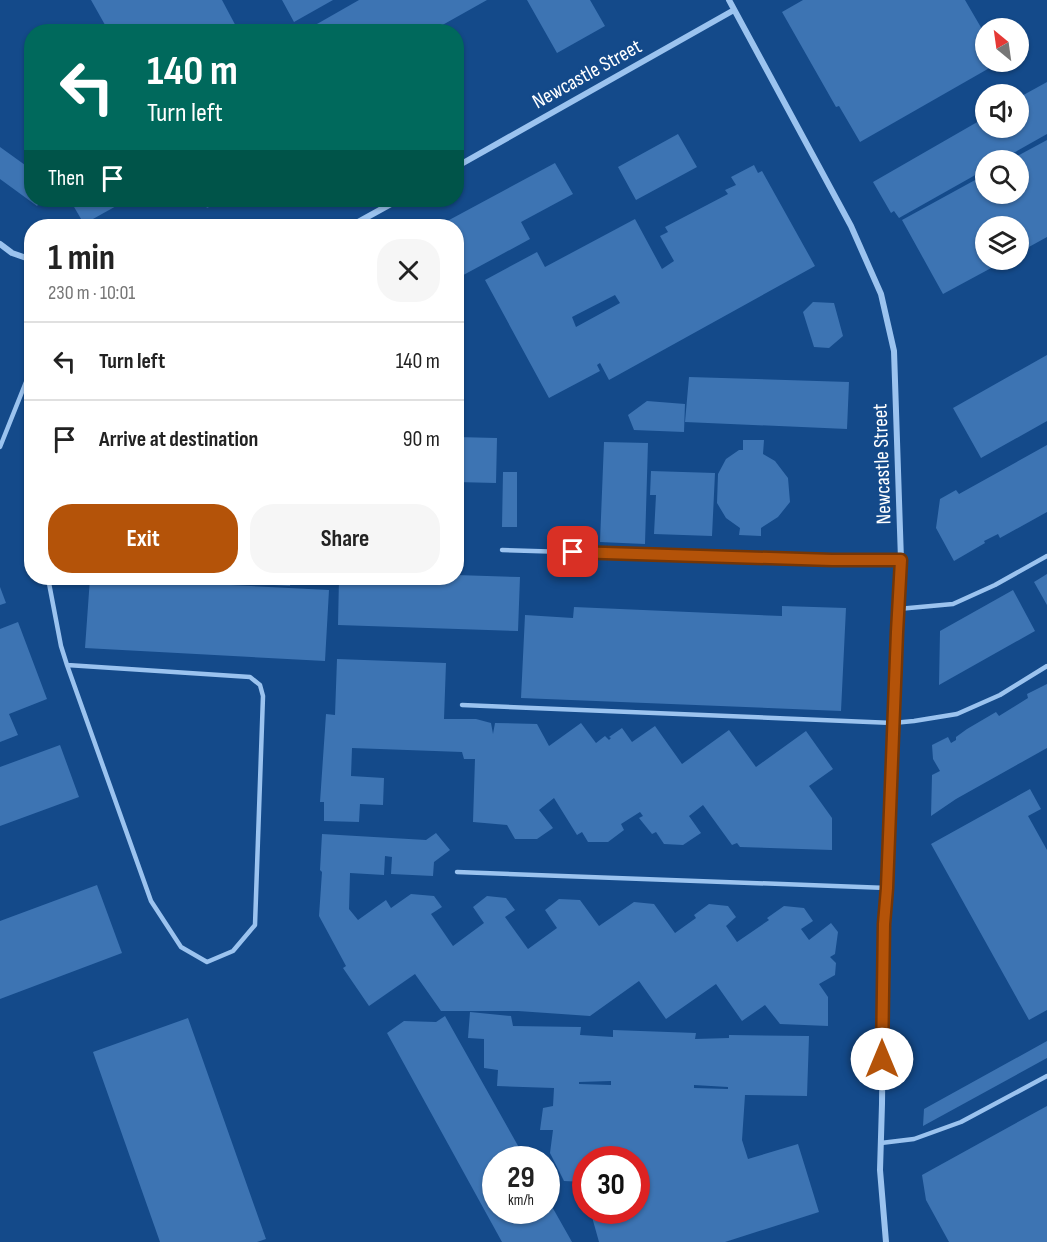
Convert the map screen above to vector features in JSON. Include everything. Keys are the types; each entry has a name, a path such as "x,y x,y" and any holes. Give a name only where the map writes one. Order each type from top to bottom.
{"street":[{"name":"Newcastle Street","path":"729,0 850,226 881,294 894,351 901,560 884,924 880,1170 886,1242"},
{"name":"Newcastle Street","path":"464,162 734,10"},
{"path":"364,219 385,207"},
{"path":"0,244 12,253 24,257"}],"lane":[{"path":"0,447 24,387"},
{"path":"502,550 901,560"},
{"path":"898,609 953,604 1047,556"},
{"path":"49,585 67,665 151,902 181,947 207,962 233,951 255,926 263,696 260,685 250,677 67,665"},
{"path":"462,705 893,723 957,714 1000,695 1047,666"},
{"path":"457,872 887,888"},
{"path":"881,1143 914,1139 961,1122 1047,1076"}],"building":[{"path":"91,0 222,0 235,24 104,24"},
{"path":"282,0 333,0 294,22"},
{"path":"359,0 487,0 444,24 317,24"},
{"path":"527,0 590,0 605,26 557,53"},
{"path":"803,0 965,0 976,18 975,72 982,72 860,142 839,106 836,107 782,12"},
{"path":"1047,82 1047,134 1019,150 975,150 975,175 899,218 894,211 891,213 873,182 975,123 975,138 1029,138 1029,92"},
{"path":"678,134 697,167 636,200 618,167"},
{"path":"1047,140 1047,237 1029,247 1029,216 975,216 975,270 987,270 943,294 902,220 975,180 975,204 1029,204 1028,150"},
{"path":"0,147 24,164 24,197 0,179"},
{"path":"555,163 573,194 521,222 530,239 464,275 464,219 451,219"},
{"path":"754,165 758,173 762,171 815,266 609,380 600,363 597,365 600,371 549,398 485,280 537,252 545,267 635,219 662,269 674,261 660,236 668,232 665,227 728,194 725,190 736,185 731,177","holes":["615,295 620,303 576,327 572,317"]},
{"path":"74,207 114,207 93,219 81,219"},
{"path":"813,302 834,303 843,336 829,348 814,347 803,312"},
{"path":"1047,355 1047,421 981,458 953,408"},
{"path":"689,377 849,382 847,429 685,422"},
{"path":"647,401 685,404 684,432 634,430 628,415"},
{"path":"464,437 497,438 496,483 464,482"},
{"path":"743,440 764,440 763,454 775,461 788,478 790,502 778,517 761,528 761,536 739,535 740,528 726,518 717,503 718,474 726,459 739,450 743,450"},
{"path":"604,442 648,443 645,544 600,542"},
{"path":"1047,445 1047,512 1000,538 998,534 984,541 985,543 954,561 936,528 940,499 956,490 959,494"},
{"path":"651,471 715,473 712,536 654,534 656,495 650,495"},
{"path":"503,472 517,472 517,527 502,527"},
{"path":"1047,574 1047,605 1034,582"},
{"path":"464,575 520,577 518,631 338,625 339,585 464,585"},
{"path":"90,585 229,585 329,590 325,661 85,648"},
{"path":"0,587 6,603 0,605"},
{"path":"1013,590 1035,631 939,685 940,631"},
{"path":"782,606 846,608 841,711 521,698 525,615 573,618 574,607 782,616"},
{"path":"18,622 47,699 9,714 18,735 0,742 0,629"},
{"path":"337,659 446,663 444,719 476,719 491,723 493,734 495,723 537,724 549,746 581,723 596,743 605,736 609,740 611,738 609,737 622,728 632,742 655,726 682,764 729,730 756,767 806,731 833,769 809,786 832,818 832,850 740,847 737,843 732,845 703,805 689,816 701,833 683,845 664,844 656,832 652,834 639,818 643,816 640,812 621,824 624,830 608,842 588,842 582,832 577,835 554,798 539,810 553,828 537,839 515,839 507,825 473,822 475,759 464,759 462,752 352,748 351,776 384,778 383,805 360,804 359,822 324,821 324,802 320,802 326,714 335,715"},
{"path":"1047,684 1047,748 956,799 931,816 932,775 940,771 933,759 932,745 948,737 951,743 967,729 996,712 999,716 1028,698 1027,694"},
{"path":"60,745 79,797 0,826 0,767"},
{"path":"1030,789 1041,809 1028,816 1047,850 1047,1010 1029,1020 931,844"},
{"path":"436,833 450,850 434,862 433,876 391,874 392,857 385,856 384,875 350,873 349,909 358,920 386,900 391,908 411,894 434,896 442,907 431,914 453,946 484,923 473,907 487,896 506,898 515,910 505,917 528,949 557,928 545,910 559,899 580,900 599,926 634,902 654,904 675,933 696,918 694,915 709,904 728,906 736,917 726,926 737,942 769,920 767,918 784,906 804,908 813,921 801,929 809,940 831,923 838,932 835,954 830,957 836,963 835,975 819,984 828,997 828,1026 780,1024 765,1005 742,1021 716,984 666,1019 639,981 590,1016 518,1011 441,1011 415,974 369,1006 343,968 346,966 319,916 322,834 426,840"},
{"path":"97,885 122,953 0,999 0,921"},
{"path":"470,1012 511,1016 513,1026 581,1027 580,1035 613,1037 613,1030 696,1033 695,1039 729,1038 729,1035 809,1036 807,1096 745,1095 742,1140 748,1159 798,1144 819,1212 725,1242 599,1242 594,1224 650,1224 650,1146 572,1146 572,1181 564,1181 560,1173 560,1146 551,1146 553,1130 540,1130 543,1108 553,1106 554,1088 497,1086 498,1070 484,1068 484,1039 468,1038","holes":["611,1081 611,1085 579,1084 579,1082","694,1085 728,1087 728,1089 694,1088"]},
{"path":"445,1016 518,1146 482,1146 482,1206 387,1033 404,1021 436,1022"},
{"path":"188,1018 266,1239 257,1242 160,1242 93,1052"},
{"path":"1047,1041 1047,1058 923,1126 924,1109"},
{"path":"1047,1106 1047,1242 949,1242 926,1200 922,1175"},
{"path":"560,1221 572,1242 502,1242 492,1224 560,1224"}],"route":[{"path":"573,552 901,560 884,924 882,1059"}]}
